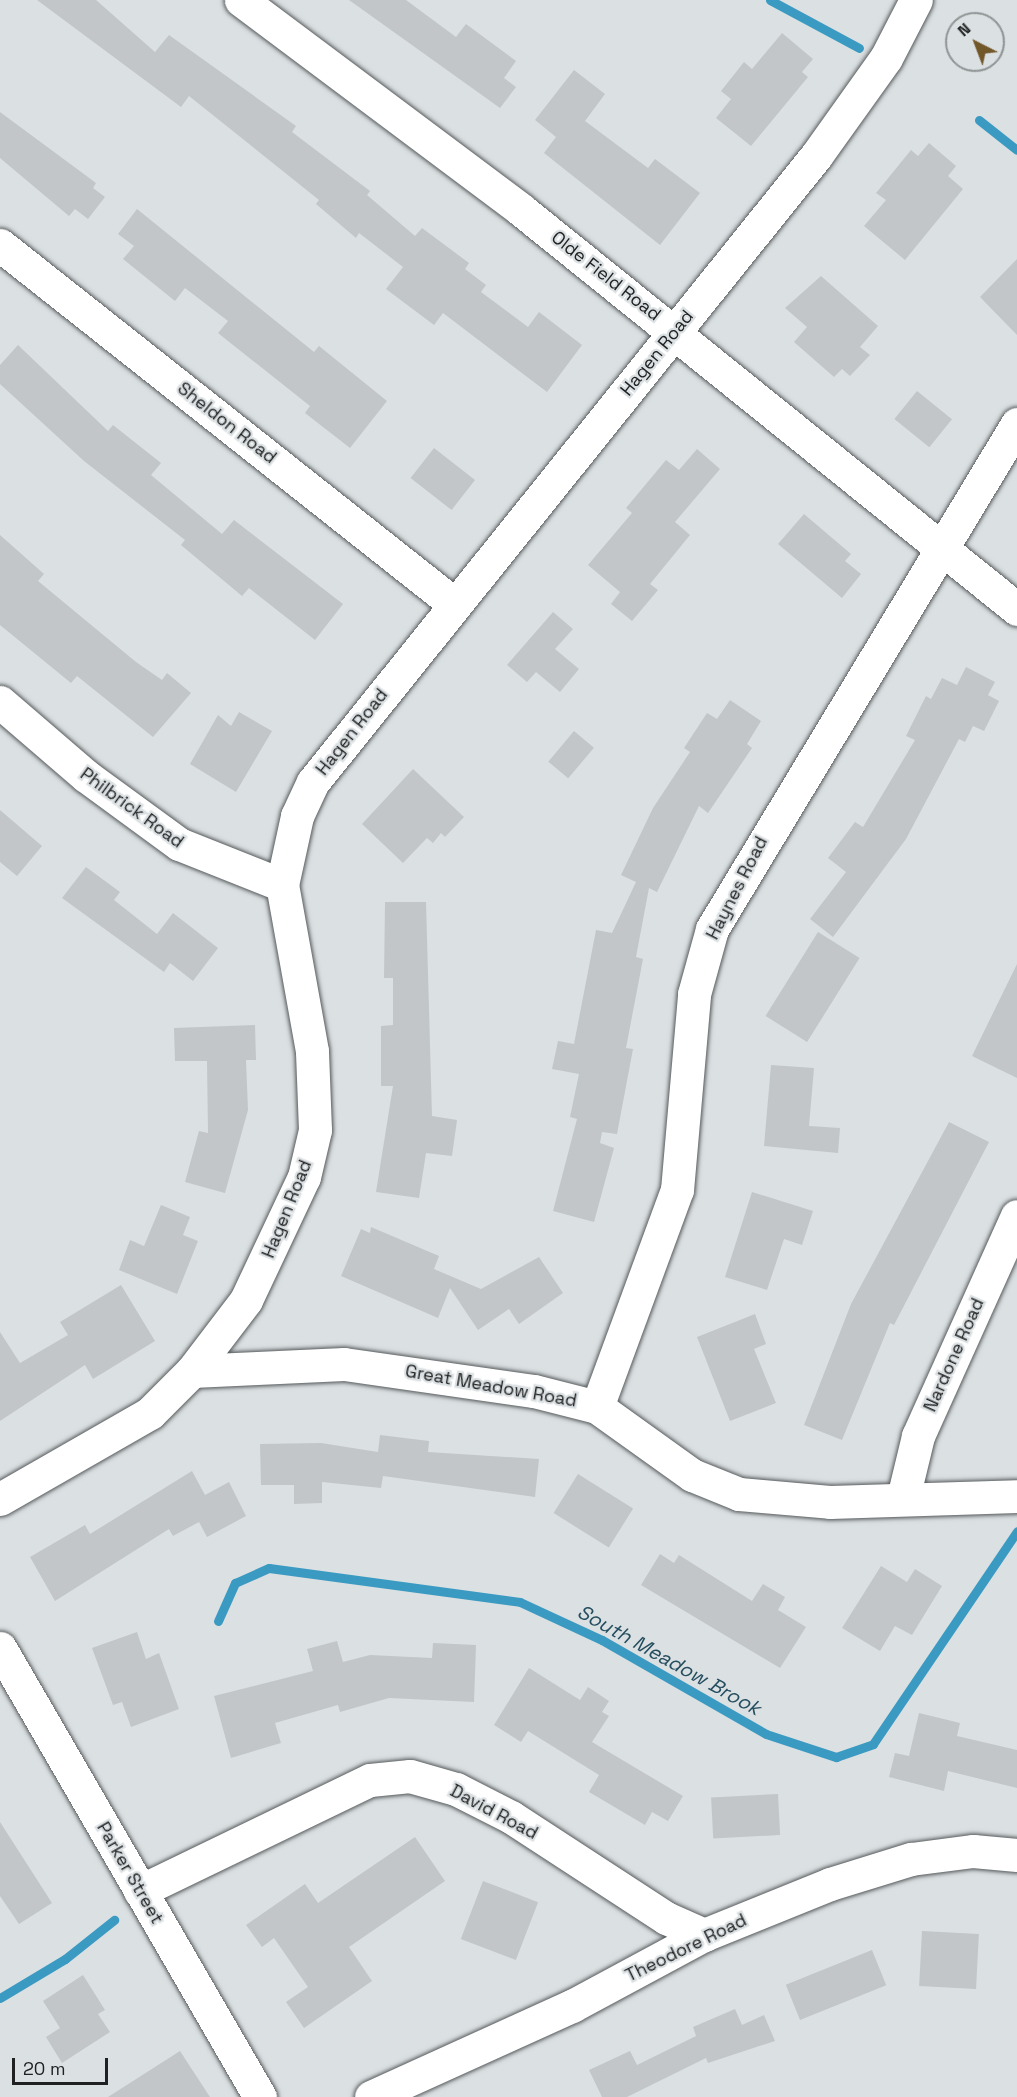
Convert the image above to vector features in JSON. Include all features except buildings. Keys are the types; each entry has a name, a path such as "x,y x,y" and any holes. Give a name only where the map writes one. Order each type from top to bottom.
{"street":[{"name":"Olde Field Road","path":"242,0 675,331 1017,609"},
{"name":"Hagen Road","path":"0,1499 150,1413 192,1371 246,1300 304,1177 315,1130 312,1051 282,885 297,816 313,782 453,603 816,156 886,58 916,0"},
{"name":"Sheldon Road","path":"0,245 453,603"},
{"name":"Haynes Road","path":"597,1407 676,1190 694,994 712,929 940,547 1017,424"},
{"name":"Philbrick Road","path":"0,702 94,782 179,844 282,885"},
{"name":"Nardone Road","path":"903,1498 918,1436 1017,1216"},
{"name":"Great Meadow Road","path":"192,1371 344,1364 426,1372 597,1407 692,1475 739,1494 830,1502 1017,1496"},
{"name":"Parker Street","path":"0,1648 260,2097"},
{"name":"David Road","path":"140,1891 227,1844 370,1780 410,1776 456,1789 511,1817 656,1912 704,1935"},
{"name":"Theodore Road","path":"371,2097 573,2006 704,1935 830,1884 911,1859 973,1851 1017,1855"}],"waterway":[{"name":"South Meadow Brook","path":"770,0 859,48"},
{"name":"South Meadow Brook","path":"979,120 1017,150"},
{"name":"South Meadow Brook","path":"218,1621 235,1583 269,1568 520,1602 602,1640 766,1734 836,1757 873,1744 1017,1531"},
{"name":"South Meadow Brook","path":"0,1998 65,1959 114,1920"}]}
